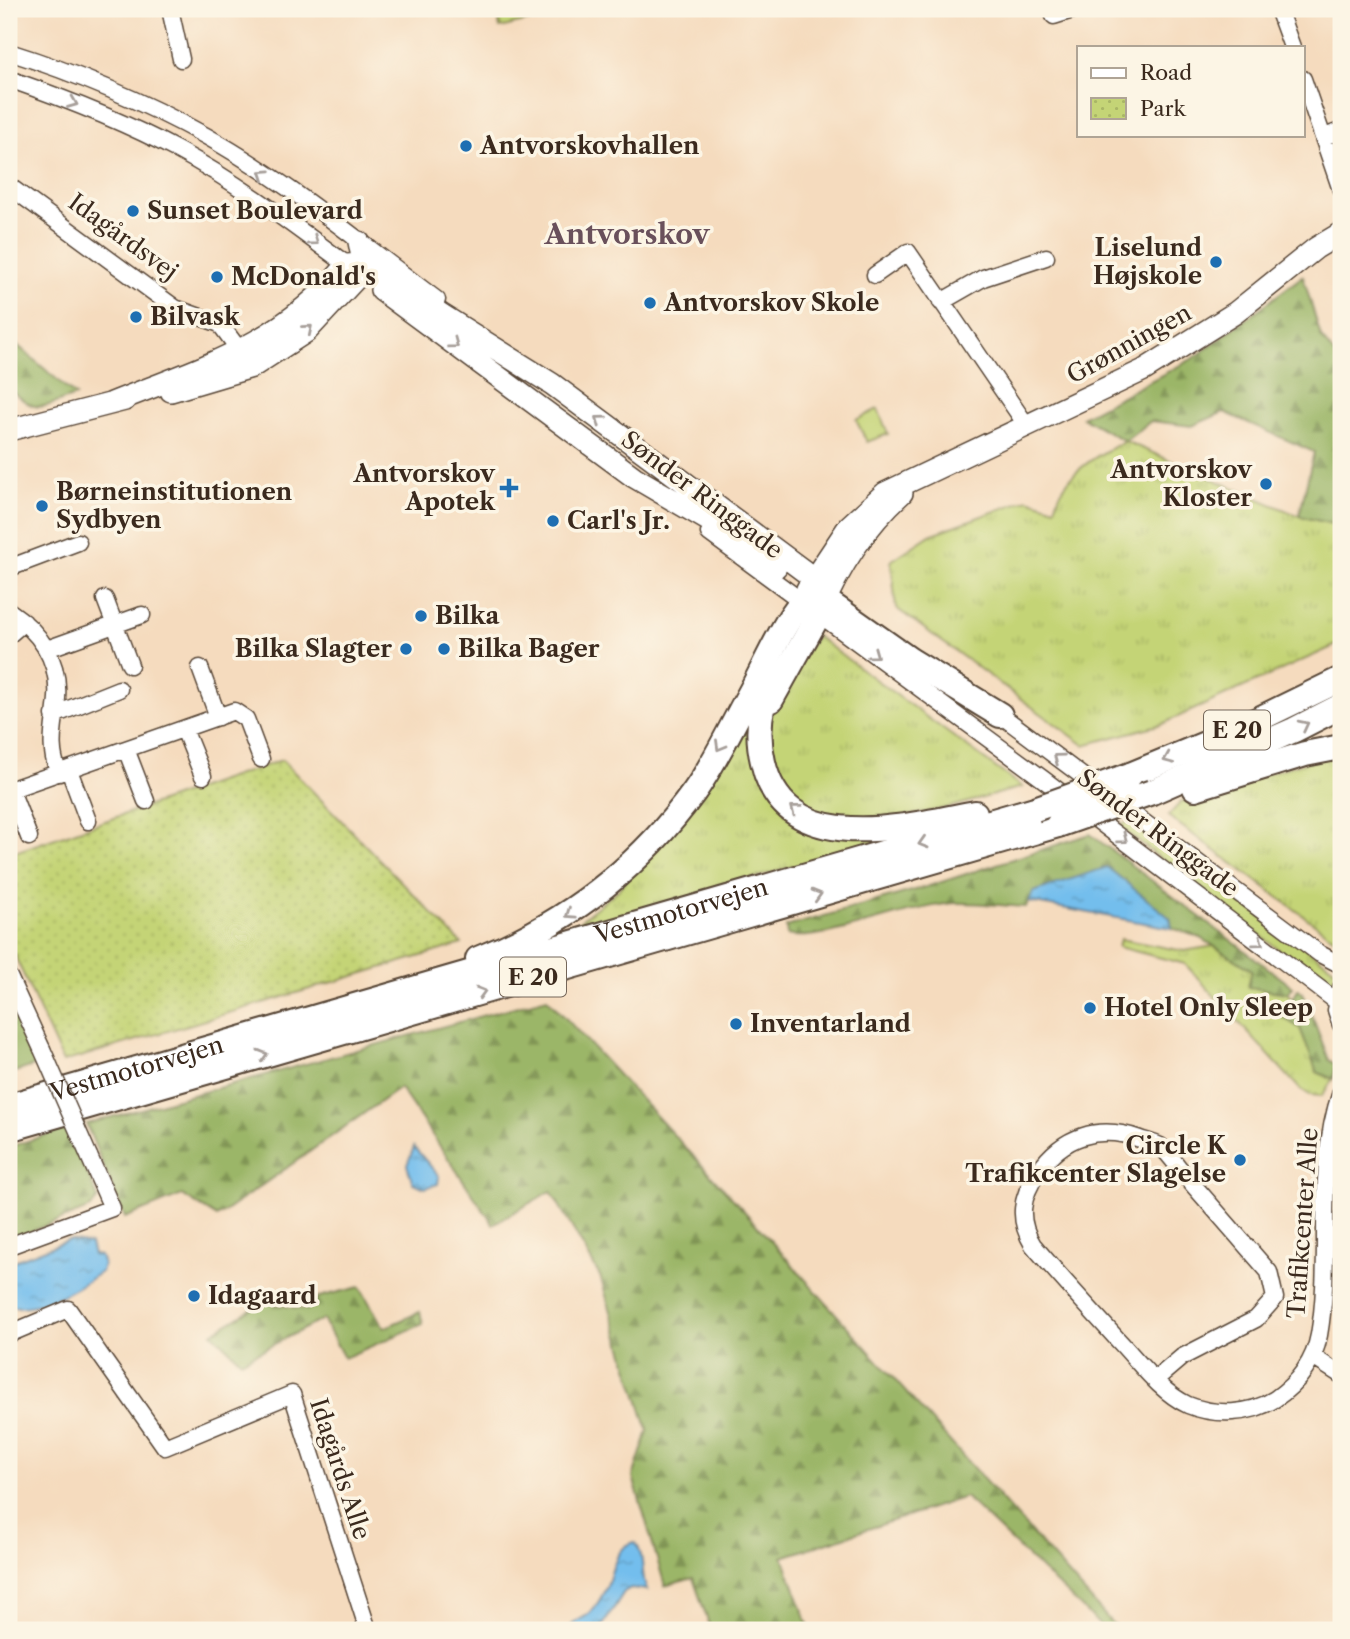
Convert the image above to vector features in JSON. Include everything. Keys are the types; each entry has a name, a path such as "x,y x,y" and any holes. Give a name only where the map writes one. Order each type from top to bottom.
{"highway":[{"path":"816,597 910,660 1000,715"},
{"path":"816,597 761,703 759,744 765,770 776,793 795,811 820,825 849,831 891,828 1031,805"},
{"path":"344,1012 535,935 604,889 653,841 694,791 816,597"},
{"name":"Vestmotorvejen","path":"9,1106 344,1012 1124,777 1222,737 1341,679"},
{"name":"Vestmotorvejen","path":"9,1129 1156,795 1341,706"},
{"path":"1156,795 1305,754 1341,747"}],"main road":[{"name":"Grønningen","path":"816,597 841,536 867,507 904,484 1144,370 1235,313 1315,248 1341,233"},
{"path":"9,430 112,402 218,379 252,367 306,332 356,268 359,242"},
{"path":"112,402 240,351 293,319 356,268 375,269 442,316 552,384"},
{"name":"Sønder Ringgade","path":"356,268 634,477 711,522 816,597"},
{"name":"Sønder Ringgade","path":"552,384 816,597"},
{"name":"Grønningen","path":"816,597 881,515 925,475"}],"street":[{"path":"170,9 181,59"},
{"path":"1054,16 1076,9"},
{"path":"1284,10 1292,46"},
{"name":"Sønder Ringgade","path":"9,52 120,94 206,136 359,242 552,384"},
{"name":"Sønder Ringgade","path":"9,79 103,115 177,150 245,192 356,268"},
{"path":"1304,82 1341,190"},
{"path":"1323,137 1341,131"},
{"name":"Idagårdsvej","path":"9,186 175,308 220,324 240,351"},
{"path":"874,275 908,252 1027,426"},
{"path":"941,302 983,278 1046,257"},
{"path":"9,568 78,541"},
{"name":"Sønder Ringgade","path":"816,597 1339,994"},
{"path":"105,599 130,665"},
{"path":"9,611 24,622 47,649 55,672 57,697 52,759 64,772 88,821"},
{"path":"47,649 142,615"},
{"path":"9,635 24,622"},
{"path":"200,668 218,717"},
{"path":"54,715 119,690"},
{"path":"29,837 10,790 234,711 242,714 261,759"},
{"name":"Sønder Ringgade","path":"1000,715 1320,954 1341,965"},
{"path":"184,729 203,776"},
{"path":"126,749 146,801"},
{"path":"9,977 112,1208 9,1246"},
{"path":"1339,994 1341,1025"},
{"name":"Trafikcenter Alle","path":"1155,1380 1182,1357 1256,1319 1275,1298 1274,1284 1269,1272 1160,1146 1108,1131 1084,1134 1063,1144 1047,1158 1028,1186 1023,1201 1025,1232 1051,1267 1155,1380 1172,1395 1196,1407 1227,1413 1248,1410 1271,1401 1289,1389 1313,1357 1320,1323 1331,1129 1341,1092"},
{"name":"Idagårds Alle","path":"9,1334 68,1309 165,1447 292,1394 369,1630"},
{"path":"1313,1357 1341,1375"}],"green space":[{"path":"496,9 575,9 500,28"},
{"path":"1303,276 1321,337 1341,363 1341,526 1299,516 1314,452 1224,412 1192,426 1151,421 1125,441 1082,417 1194,358"},
{"path":"9,338 76,396 40,407 33,406 19,397 9,388"},
{"path":"878,409 888,434 867,442 856,420"},
{"path":"1125,441 1299,516 1341,526 1341,643 1162,724 1084,745 896,608 891,561 930,535 1028,499 1055,508 1065,485 1082,467"},
{"path":"816,636 1022,787 962,804 889,818 854,819 822,813 796,798 778,772 770,741 770,716 779,693"},
{"path":"761,689 785,813 911,832 549,938 581,920 618,890"},
{"path":"1341,752 1341,939 1335,939 1168,816 1181,802 1201,792"},
{"path":"282,760 462,944 63,1062 9,943 9,854"},
{"path":"1130,822 1341,973 1331,990 1117,825"},
{"path":"1090,834 1293,987 1287,993 1248,987 1252,970 1201,938 1172,928 1170,918 1034,892 1026,907 956,903 937,905 821,934 787,935 786,927 926,887"},
{"path":"1120,939 1184,951 1214,946 1252,970 1248,987 1287,993 1292,998 1282,1017 1300,1028 1317,1072 1333,1079 1322,1096 1310,1095 1299,1088 1185,964 1118,947"},
{"path":"1298,989 1303,993 1329,1060 1336,1065 1333,1079 1317,1072 1300,1028 1282,1017"},
{"path":"9,994 40,1064 9,1074"},
{"path":"547,998 746,1213 1118,1630 1105,1630 965,1497 783,1557 810,1630 711,1630 693,1578 665,1586 633,1477 648,1431 600,1276 551,1191 493,1224 400,1088 217,1217 182,1195 125,1218 86,1124"},
{"path":"68,1128 98,1198 91,1208 9,1240 9,1147"},
{"path":"360,1287 384,1328 420,1312 423,1324 344,1358 323,1319 241,1361 212,1333 263,1302 307,1310 319,1297"}],"water":[{"path":"1107,867 1170,918 1172,928 1029,902 1033,892"},
{"path":"414,1147 439,1176 438,1184 425,1188 413,1183 407,1165"},
{"path":"69,1240 90,1244 93,1255 100,1256 103,1264 101,1272 57,1298 33,1306 9,1306 9,1263"},
{"path":"635,1542 641,1554 647,1590 631,1588 624,1592 600,1630 569,1630 594,1608 605,1590 618,1555 622,1549"}],"place":[{"name":"Antvorskovhallen","path":"466,146"},
{"name":"Sunset Boulevard","path":"133,211"},
{"name":"Liselund Højskole","path":"1216,262"},
{"name":"McDonald's","path":"217,277"},
{"name":"Antvorskov Skole","path":"650,303"},
{"name":"Bilvask","path":"136,317"},
{"name":"Antvorskov Kloster","path":"1266,484"},
{"name":"Antvorskov Apotek","path":"509,488"},
{"name":"Børneinstitutionen Sydbyen","path":"42,506"},
{"name":"Carl's Jr.","path":"553,521"},
{"name":"Bilka","path":"421,616"},
{"name":"Bilka Slagter","path":"406,649"},
{"name":"Bilka Bager","path":"444,649"},
{"name":"Hotel Only Sleep","path":"1090,1008"},
{"name":"Inventarland","path":"736,1024"},
{"name":"Circle K Trafikcenter Slagelse","path":"1240,1160"},
{"name":"Idagaard","path":"194,1296"}],"district":[{"name":"Antvorskov","path":"627,234"}]}
